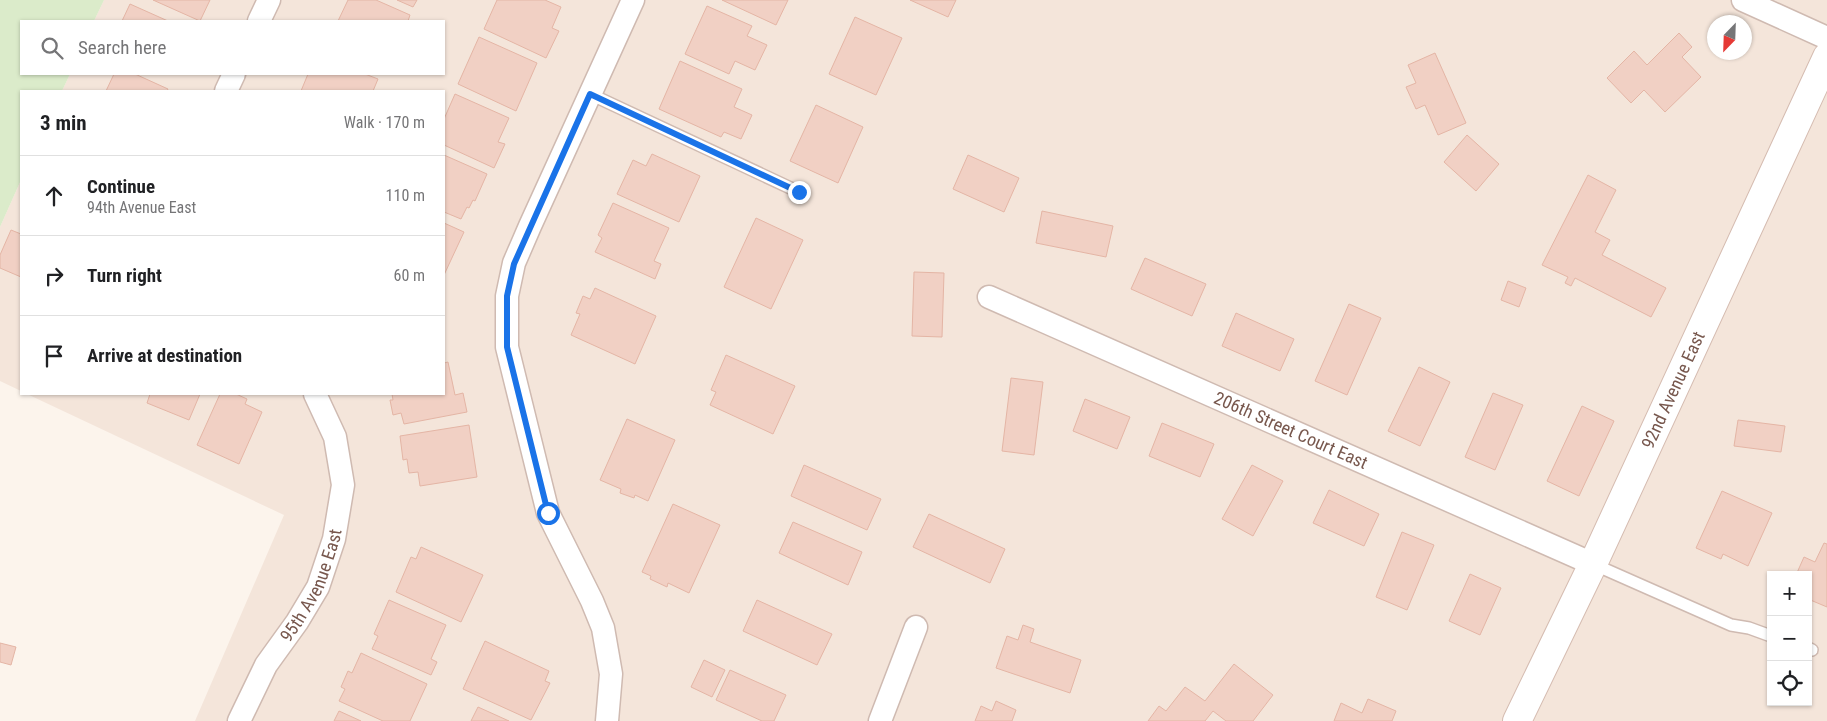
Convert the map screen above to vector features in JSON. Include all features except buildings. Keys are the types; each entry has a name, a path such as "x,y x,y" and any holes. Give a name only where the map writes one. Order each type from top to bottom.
{"street":[{"path":"259,20 269,0"},
{"path":"608,721 611,674 604,628 548,513 507,347 507,296 514,264 633,0"},
{"path":"1743,0 1827,38"},
{"name":"92nd Avenue East","path":"1517,721 1593,564 1827,57"},
{"path":"226,90 234,75"},
{"name":"206th Street Court East","path":"989,297 1593,564"},
{"name":"95th Avenue East","path":"239,721 266,665 297,622 318,587 334,539 343,486 335,437 314,395"},
{"path":"880,721 916,627"}],"lane":[{"path":"590,94 799,192"},
{"path":"1593,564 1731,625 1767,635"}],"shaded area":[{"path":"104,0 1827,0 1827,721 195,721 284,515 29,395 445,395 445,90 62,90 70,75 445,75 445,20 94,20"},
{"path":"20,182 20,391 0,381 0,227"}],"green space":[{"path":"0,0 104,0 94,20 20,20 20,75 70,75 62,90 20,90 20,182 0,227"}],"route":[{"path":"548,513 507,347 507,296 514,264 590,94 799,192"}]}
